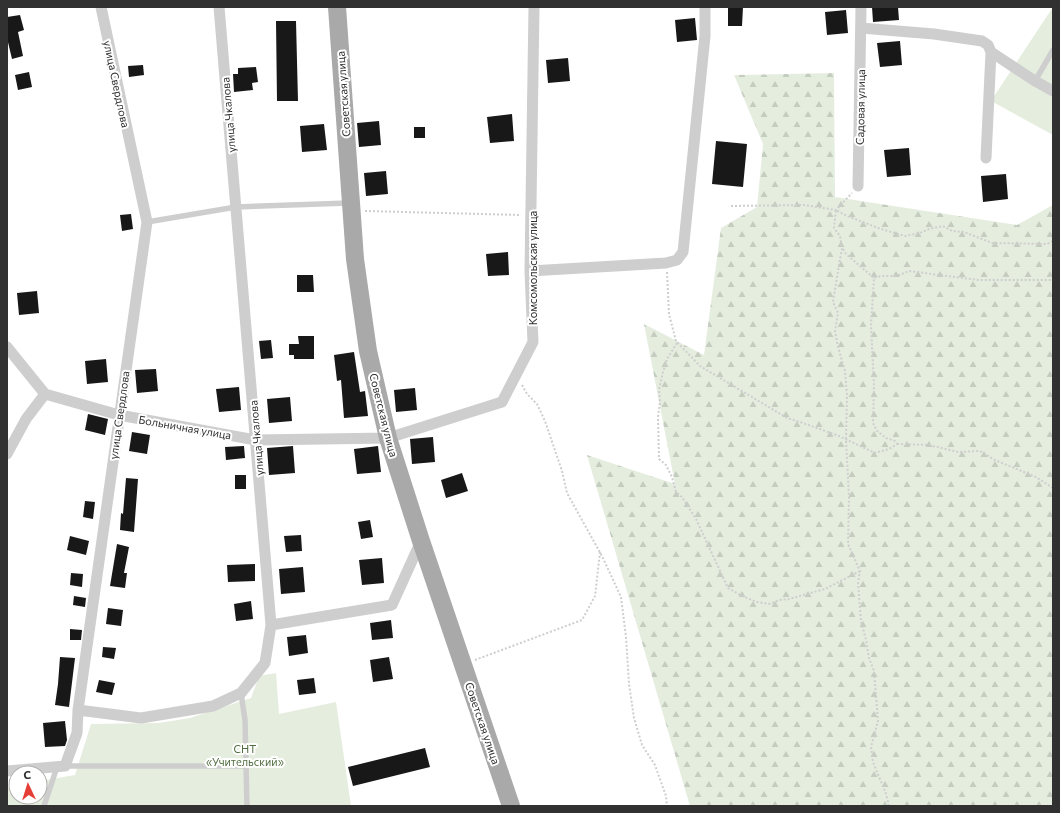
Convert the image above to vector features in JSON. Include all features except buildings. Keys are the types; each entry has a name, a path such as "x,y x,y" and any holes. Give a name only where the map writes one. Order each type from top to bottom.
{"main road":[{"name":"Советская улица","path":"337,7 348,163 357,207 356,259 368,351 388,438 421,541 511,806"}],"street":[{"name":"улица Свердлова","path":"61,766 77,733 78,710 147,222 101,7"},
{"name":"улица Чкалова","path":"78,710 141,718 213,706 241,693 265,663 271,625 219,7"},
{"name":"Комсомольская улица","path":"388,438 502,402 532,342 530,271 534,7"},
{"path":"530,271 666,263 677,260 683,252 705,36 705,7"},
{"name":"Садовая улица","path":"858,186 861,7"},
{"path":"861,28 934,34 982,41 988,45 991,52 986,158"},
{"path":"991,52 1053,91"},
{"path":"7,347 45,394 26,419 7,454"},
{"name":"Больничная улица","path":"45,394 119,415 256,440 388,438"},
{"path":"271,625 392,605 421,541"},
{"path":"7,771 61,766"}],"lane":[{"path":"1035,81 1053,50"},
{"path":"147,222 236,207 357,207"},
{"path":"241,693 245,720 246,806"},
{"path":"44,806 61,766 246,766"}],"path":[{"path":"858,186 836,210 834,228 840,236 842,249 833,302 838,313 835,331 845,371 847,395 846,439 849,497 848,544 860,571 858,583 860,621 876,683 875,697 878,721 872,747 873,762 886,794 888,806"},
{"path":"731,206 804,205 836,210 881,230 905,236 943,226 952,231 964,232 992,243 1047,244 1053,241"},
{"path":"357,207 531,215"},
{"path":"842,249 874,278"},
{"path":"666,263 669,314 677,343 700,366 787,418 846,439 875,453 889,450 897,444 929,445 958,452 980,451 996,460 1036,477 1053,488"},
{"path":"874,278 881,276 897,276 909,271 978,280 1053,280"},
{"path":"874,278 871,325 874,385 873,423 877,431 886,438 895,441 897,444"},
{"path":"677,343 667,359 659,390 659,459 666,465 672,477 676,492 682,497 696,520 728,588 757,602 769,604 825,589 860,571"},
{"path":"519,368 522,385 537,404 545,421 562,471 567,493 600,552 621,596 626,637 629,684 634,718 642,745 654,765 666,796 667,806"},
{"path":"463,665 582,620 596,596 600,552"}],"green space":[{"path":"1053,7 1053,135 991,101"},
{"path":"834,73 835,197 1017,225 1053,205 1053,806 690,806 587,455 675,484 644,324 704,355 721,228 757,207 763,144 734,75"},
{"name":"СНТ «Учительский»","path":"276,673 279,714 336,702 351,806 7,806 8,788 8,805 48,805 48,780 75,775 91,724 159,723 190,718 251,698 259,676"}]}
